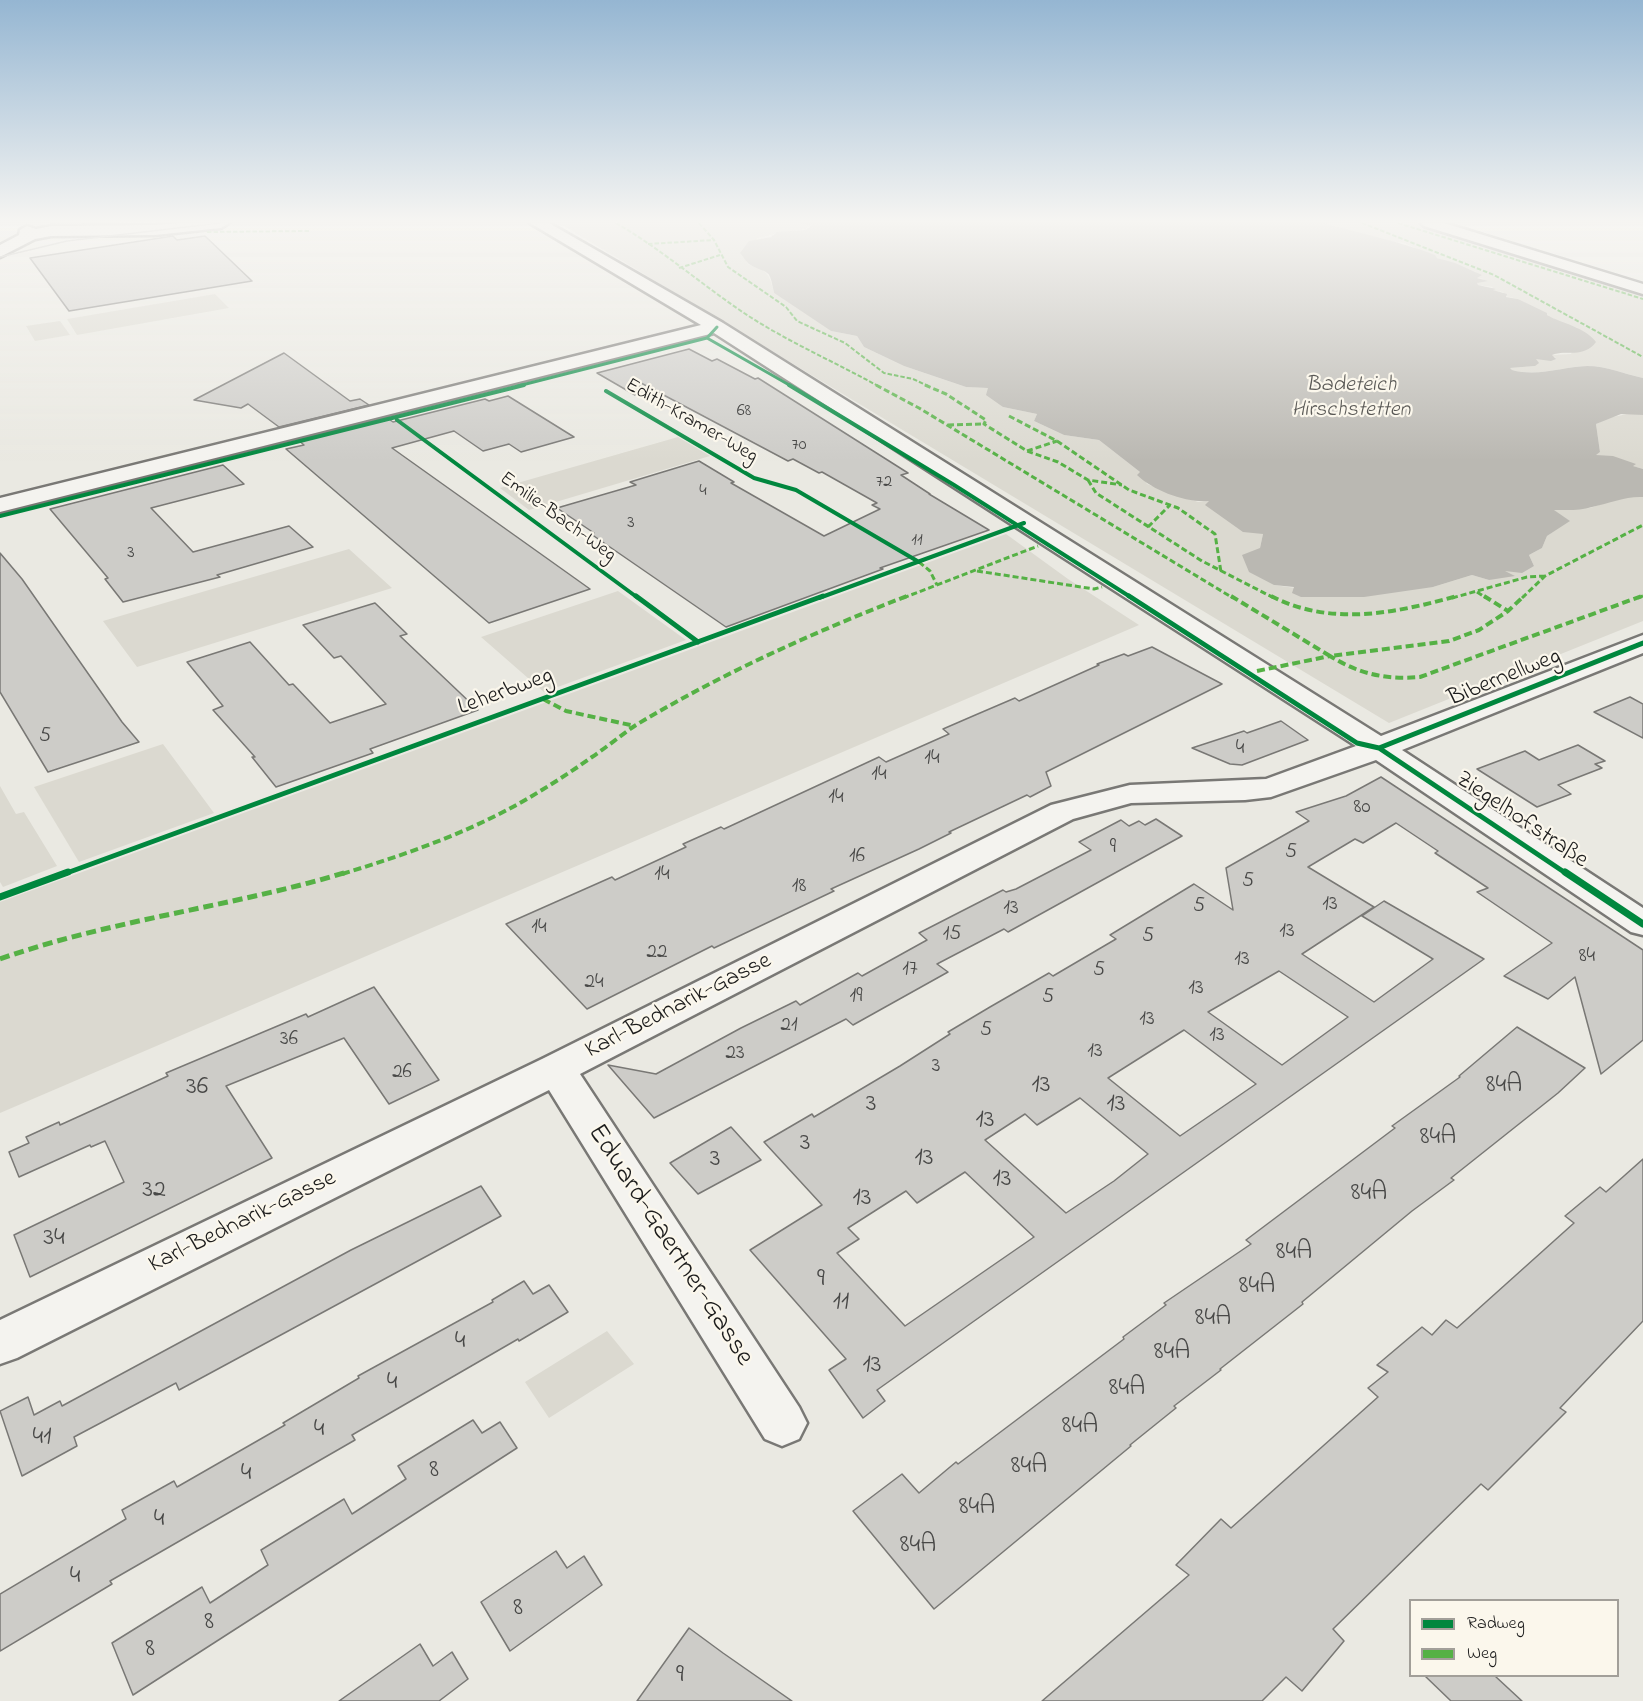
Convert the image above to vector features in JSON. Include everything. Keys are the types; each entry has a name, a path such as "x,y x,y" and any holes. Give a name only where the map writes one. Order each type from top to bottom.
{"street":[{"name":"Ziegelhofstraße","path":"675,302 717,327 1379,748 1643,924"},
{"path":"0,505 717,327"},
{"name":"Bibernellweg","path":"1379,748 1643,643"},
{"name":"Karl-Bednarik-Gasse","path":"0,1343 556,1069 1062,812 1130,794 1245,791 1271,788 1379,748"},
{"name":"Eduard-Gaertner-Gasse","path":"556,1069 782,1423"}],"shaded area":[{"path":"165,302 223,302 229,308 77,335 67,319"},
{"path":"691,302 788,302 831,331 857,336 864,347 904,366 966,387 989,388 1003,407 1037,414 1034,421 1064,435 1099,440 1140,472 1147,484 1198,502 1210,501 1263,534 1260,548 1274,585 1295,588 1433,587 1472,575 1489,580 1503,570 1534,566 1529,555 1542,548 1547,536 1569,521 1553,510 1590,508 1626,496 1643,497 1643,621 1389,723"},
{"path":"1524,302 1643,302 1643,378 1594,366 1541,372 1522,372 1509,368 1535,366 1535,359 1556,358 1551,355 1571,354 1578,328 1562,323"},
{"path":"60,321 70,335 35,341 26,326"},
{"path":"1632,413 1643,415 1643,469 1595,455 1600,452 1596,424 1608,418"},
{"path":"678,437 710,456 529,510 500,488"},
{"path":"1006,534 1068,579 1139,625 0,1113 0,902"},
{"path":"349,549 392,588 137,667 103,621"},
{"path":"618,591 686,640 544,692 481,637"},
{"path":"163,744 214,813 79,862 34,787"},
{"path":"0,786 16,814 24,812 57,866 3,887 0,882"},
{"path":"607,1331 634,1364 549,1418 525,1382"}],"water":[{"name":"Badeteich Hirschstetten","path":"788,302 1525,302 1586,333 1596,342 1580,352 1558,353 1552,355 1556,359 1551,361 1536,359 1539,363 1535,366 1510,368 1512,370 1541,372 1594,366 1643,378 1643,415 1621,414 1596,424 1600,452 1596,455 1613,456 1636,464 1633,466 1643,469 1643,497 1583,509 1554,510 1570,521 1547,536 1542,548 1529,555 1534,566 1522,573 1505,571 1515,576 1489,580 1472,575 1433,587 1364,597 1301,597 1292,593 1294,587 1274,585 1249,572 1242,555 1260,548 1263,534 1243,532 1205,505 1209,501 1190,500 1161,491 1144,481 1137,475 1140,472 1099,440 1064,435 1034,421 1037,414 1003,407 986,395 988,388 966,387 904,366 864,347 857,336 831,331"}],"building":[{"path":"63,302 122,302 69,311"},
{"path":"689,349 712,361 717,359 755,379 758,378 908,473 901,475 989,530 880,568 883,569 726,627 557,508 636,485 630,482 699,461 734,482 731,483 824,536 880,509 872,505 877,503 822,472 819,473 793,459 788,461 641,383 635,395 597,373"},
{"path":"284,353 350,401 360,399 369,405 279,427 248,404 241,408 194,400"},
{"path":"508,396 574,437 521,452 509,444 483,451 454,431 392,448 590,589 489,623 286,449 304,445 298,440 386,417 393,422 485,399 489,401"},
{"path":"223,465 244,484 151,508 193,552 289,526 313,547 217,575 220,577 123,602 105,579 108,578 50,509"},
{"path":"0,553 22,579 122,722 139,742 48,772 0,692"},
{"path":"375,603 407,634 400,636 478,710 370,749 373,753 276,787 252,757 255,757 213,710 223,706 187,662 250,642 289,685 293,684 330,723 386,704 341,656 334,658 303,625"},
{"path":"1152,647 1222,684 1046,772 1051,786 1030,797 1027,795 949,832 951,833 919,849 831,889 834,891 714,948 712,946 587,1009 506,924 612,877 615,880 686,847 683,844 721,827 724,829 879,757 886,762 949,734 943,729 973,716 1015,698 1019,701 1099,665 1097,664"},
{"path":"1630,697 1643,704 1643,738 1594,712"},
{"path":"1281,721 1308,740 1242,765 1230,764 1192,748 1244,731 1247,733"},
{"path":"1578,745 1605,761 1595,764 1602,768 1558,785 1571,794 1537,807 1477,769 1525,751 1539,760"},
{"path":"1381,777 1643,950 1643,1040 1601,1074 1575,977 1548,999 1504,976 1552,943 1477,892 1488,888 1435,853 1438,851 1396,823 1363,843 1355,839 1308,867 1374,907 1302,954 1374,1002 1433,959 1362,916 1384,901 1484,959 877,1390 885,1401 863,1418 829,1370 846,1359 750,1250 822,1205 764,1142 812,1114 814,1117 900,1066 950,1034 948,1032 990,1007 1049,973 1053,976 1116,939 1110,935 1194,884 1233,910 1226,868 1309,821 1296,812 1346,796","holes":["1279,971 1348,1017 1282,1065 1208,1012","1184,1030 1256,1084 1180,1136 1108,1078","1080,1098 1148,1154 1114,1181 1066,1213 985,1140 1025,1114 1037,1125","965,1172 1034,1237 905,1326 837,1253 859,1239 848,1228 906,1191 917,1203"]},
{"path":"1156,819 1182,836 1008,932 1004,929 937,964 948,972 853,1025 846,1019 654,1118 608,1065 656,1074 796,1001 800,1005 858,973 862,976 927,940 919,933 1003,890 1006,892 1016,889 1091,850 1079,842 1121,820 1129,826 1139,821 1145,825"},
{"path":"374,987 439,1080 389,1104 344,1038 226,1086 272,1158 30,1277 14,1235 124,1182 105,1141 91,1147 90,1145 19,1177 9,1152 29,1143 26,1137 59,1122 60,1125 168,1076 166,1073 306,1014 308,1017"},
{"path":"1517,1027 1585,1068 1558,1093 1451,1178 1454,1180 1412,1211 1302,1302 1303,1304 1174,1406 1176,1408 934,1609 853,1511 902,1474 919,1493 956,1462 958,1464 1124,1339 1123,1337 1166,1305 1164,1303 1251,1244 1246,1240 1395,1128 1392,1126 1460,1077"},
{"path":"731,1127 761,1160 698,1194 670,1163"},
{"path":"1643,1159 1643,1321 1560,1408 1566,1412 1488,1490 1481,1484 1333,1629 1344,1641 1302,1691 1286,1677 1262,1701 1042,1701 1189,1575 1176,1565 1221,1519 1231,1528 1378,1397 1368,1388 1388,1372 1377,1365 1422,1327 1432,1335 1446,1320 1457,1328 1574,1223 1565,1216 1600,1187 1606,1192"},
{"path":"481,1186 501,1216 179,1390 176,1383 74,1437 77,1446 22,1476 0,1411 28,1397 34,1415 60,1401 62,1406 351,1250"},
{"path":"524,1281 533,1294 549,1285 568,1312 352,1435 355,1440 110,1581 112,1584 0,1651 0,1594 126,1519 122,1510 174,1481 177,1487 285,1425 283,1423 359,1378 358,1376 493,1302 492,1300"},
{"path":"473,1420 482,1433 500,1422 517,1448 133,1695 112,1643 202,1587 210,1603 268,1565 261,1550 344,1499 352,1514 406,1479 398,1466"},
{"path":"556,1551 567,1568 584,1556 602,1585 510,1651 481,1602"},
{"path":"689,1628 723,1653 792,1701 637,1701"},
{"path":"420,1644 433,1666 452,1652 468,1679 439,1701 339,1701"},
{"path":"1426,1677 1496,1677 1522,1701 1451,1701"}],"marked path":[{"path":"729,302 747,315 919,408 1330,656 1449,641 1479,630 1508,611 1545,576 1643,525"},
{"path":"779,302 797,321 845,343 884,373 913,379 946,394 986,420 984,424 1027,451 1058,462 1088,480 1122,485"},
{"path":"1544,302 1643,357"},
{"path":"1009,416 1057,441 1129,490 1178,508 1215,534 1221,572"},
{"path":"948,425 984,424"},
{"path":"1027,451 1057,441"},
{"path":"1088,480 1096,493 1202,561 1286,604 1318,612 1361,616 1415,608 1527,577 1545,576"},
{"path":"1148,527 1170,505"},
{"path":"0,959 40,945 110,926 311,883 414,852 469,829 526,799 590,759 635,726 739,670 871,610 1038,546"},
{"path":"919,562 930,571 937,585"},
{"path":"977,571 1094,589 1102,587"},
{"path":"1477,592 1508,611"},
{"path":"1257,671 1330,656 1352,669 1373,676 1420,677 1643,596"},
{"path":"543,699 566,711 635,726"}],"cycle path":[{"path":"0,516 690,343 707,338 717,327"},
{"path":"707,338 790,385 954,485 1357,743 1379,748 1643,924"},
{"name":"Edith-Kramer-Weg","path":"606,391 754,478 796,490 919,562"},
{"name":"Emilie-Bach-Weg","path":"397,420 698,642"},
{"name":"Leherbweg","path":"0,897 1024,523"},
{"path":"1379,748 1643,643"}]}
